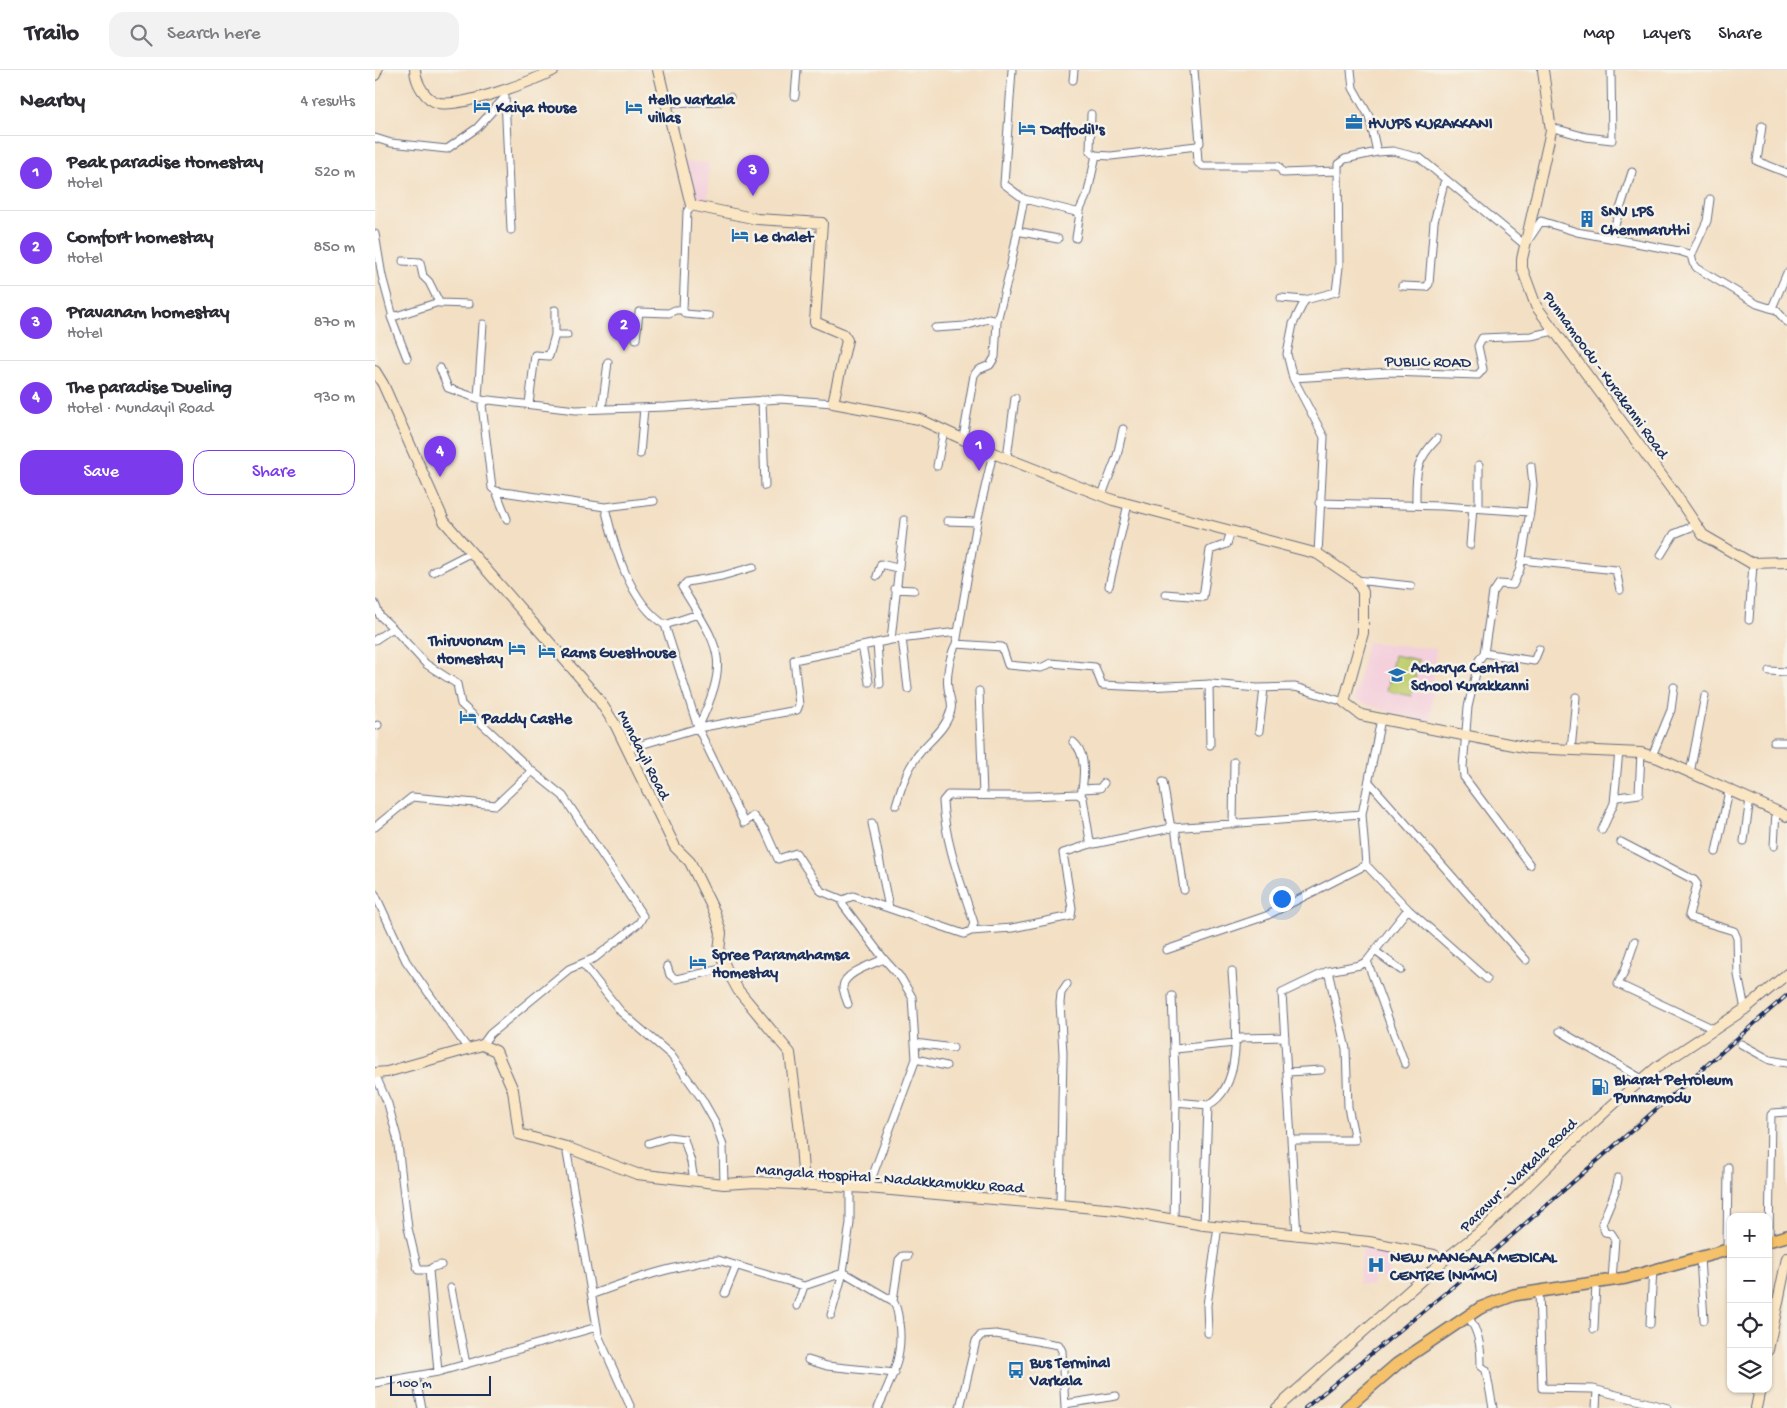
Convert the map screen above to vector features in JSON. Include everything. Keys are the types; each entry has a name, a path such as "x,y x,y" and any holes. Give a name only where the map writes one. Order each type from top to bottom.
{"main road":[{"path":"375,75 377,70"},
{"path":"415,70 418,83 426,95 439,103 504,93 554,70"},
{"path":"658,70 691,205 757,219 823,223 815,322 843,334 847,340 833,403 919,419 993,453 1128,504 1318,554 1355,580 1363,592 1363,633 1344,702 1361,715 1529,748 1641,753 1653,756 1787,816"},
{"name":"Punnamoodu - Kurakanni Road","path":"1543,70 1550,127 1549,146 1522,264 1527,284 1536,306 1703,535 1713,544 1753,564 1787,562"},
{"name":"Mundayil Road","path":"375,371 383,384 444,521 597,697 616,726 675,847 690,862 715,913 721,933 719,951 726,968 738,990 790,1053 800,1131 804,1185"},
{"name":"Paravur - Varkala Road","path":"1277,1408 1444,1260 1484,1230 1571,1143 1642,1079 1745,1009 1787,974"},
{"path":"375,1074 482,1045"},
{"name":"Mangala Hospital - Nadakkamukku Road","path":"482,1045 496,1051 513,1090 519,1134 566,1147 628,1172 724,1184 755,1182 868,1188 1117,1210 1204,1225 1369,1242 1434,1255 1444,1260"},
{"path":"1772,1240 1787,1236"},
{"path":"1346,1408 1397,1364 1480,1308 1514,1295 1612,1280 1727,1251"},
{"path":"1768,1348 1787,1258"},
{"path":"1756,1408 1759,1393"}],"street":[{"path":"795,96 797,70"},
{"path":"1012,70 1003,184 1024,199 1079,212"},
{"path":"1073,80 1074,70"},
{"path":"1194,70 1200,142 1197,146 1199,163 1202,166 1277,166 1283,173 1304,174 1336,171"},
{"path":"1351,70 1353,88 1369,116 1377,152"},
{"path":"1550,127 1586,137 1612,140 1611,70"},
{"path":"375,138 391,143 447,149 477,128 504,93"},
{"path":"504,93 511,230"},
{"path":"666,103 721,101 730,97"},
{"path":"1091,114 1090,151 1096,155 1197,146"},
{"path":"1762,126 1757,161 1787,173"},
{"path":"1281,298 1305,300 1336,292 1339,267 1336,171 1338,164 1345,159 1377,152 1400,152 1419,158 1525,245 1541,221 1577,232 1667,248 1691,256 1697,268 1757,304 1772,308 1786,317"},
{"path":"1076,238 1079,212 1088,192 1096,155"},
{"path":"1611,237 1632,172"},
{"path":"1402,286 1426,287 1429,284 1434,222 1445,179"},
{"path":"963,438 974,375 977,370 990,364 995,357 997,321 1024,199"},
{"path":"1691,256 1707,221 1711,204 1710,199"},
{"path":"691,205 687,212 683,310 685,314 709,316"},
{"path":"1017,231 1058,239"},
{"path":"375,234 391,317 407,358"},
{"path":"403,261 420,262 423,276 429,282 439,303"},
{"path":"1772,308 1787,273"},
{"path":"1305,300 1293,324 1287,350 1293,378 1324,437 1319,503 1318,554"},
{"path":"391,317 439,303 469,304"},
{"path":"529,404 535,355 550,355 555,335 555,310"},
{"path":"636,339 639,312 669,313 675,310 683,310"},
{"path":"935,328 965,326 988,319 997,321"},
{"path":"483,324 481,400 485,444 492,488 507,520"},
{"name":"PUBLIC ROAD","path":"1293,378 1389,372 1478,375 1483,369 1478,346 1482,338 1531,336 1554,331"},
{"path":"555,335 567,335"},
{"path":"602,409 608,362"},
{"path":"440,368 448,388 481,400 577,410 644,408 780,399 833,403"},
{"path":"1007,457 1015,398"},
{"path":"762,400 765,486"},
{"path":"640,454 644,408"},
{"path":"1102,495 1117,456 1123,429"},
{"path":"937,466 944,430"},
{"path":"1416,505 1417,467 1428,448 1437,439"},
{"path":"896,805 905,776 916,758 945,727 951,709 952,700 948,689 951,652 956,644 977,522 993,453"},
{"path":"1471,545 1479,465"},
{"path":"1530,866 1464,777 1464,736 1468,707 1479,660 1484,653 1493,593 1499,584 1513,584 1520,569 1533,485 1531,466"},
{"path":"495,491 605,507 654,501"},
{"path":"1319,503 1416,505 1530,512"},
{"path":"1109,586 1128,504"},
{"path":"605,507 615,549 628,579 654,618 665,625 698,728 744,823 753,816 765,830 778,859 796,854 821,891 843,900 853,896 963,934 971,931 1012,928 1071,916 1072,908 1063,853 1091,844 1173,828 1362,814"},
{"path":"891,640 897,568 904,520"},
{"path":"947,521 977,522"},
{"path":"1661,555 1674,534 1696,525"},
{"path":"1165,594 1203,597 1210,550 1227,544 1231,531"},
{"path":"433,572 471,552"},
{"path":"1521,560 1616,570 1620,590"},
{"path":"877,576 881,564 897,568"},
{"path":"1749,620 1753,564"},
{"path":"698,728 711,700 717,681 719,663 713,640 681,587 687,582 722,576 753,567"},
{"path":"1355,580 1411,586"},
{"path":"895,588 914,590"},
{"path":"375,604 380,616 427,664 457,684 461,704 532,772 549,783 563,796 643,916 639,923 602,953 583,964 569,969 489,1034 482,1045"},
{"path":"665,625 698,614"},
{"path":"375,640 393,628"},
{"path":"627,749 698,728 797,710 799,706 794,660 902,638 958,632"},
{"path":"902,638 908,689"},
{"path":"877,643 880,684"},
{"path":"956,644 1002,647 1008,665 1041,668 1051,663 1095,667 1101,685 1145,687 1209,684 1264,688 1295,687 1344,702"},
{"path":"862,646 869,682"},
{"path":"1484,653 1534,661 1539,649"},
{"path":"1769,671 1787,672"},
{"path":"1209,684 1210,744"},
{"path":"1653,756 1671,710 1674,687"},
{"path":"1259,731 1264,688"},
{"path":"979,691 983,795"},
{"path":"1690,773 1705,696"},
{"path":"1571,750 1577,697"},
{"path":"1381,719 1370,783 1362,814 1366,866 1408,909 1487,979"},
{"path":"1073,742 1081,751 1081,792 1091,844"},
{"path":"1774,742 1787,742"},
{"path":"1602,830 1614,803 1619,751"},
{"path":"1618,796 1639,794 1641,753"},
{"path":"1233,824 1234,762"},
{"path":"375,827 412,797 497,805 532,772"},
{"path":"1163,782 1184,890"},
{"path":"971,931 974,924 949,843 943,800 948,795 1081,792 1100,788 1104,783"},
{"path":"1370,783 1526,960"},
{"path":"1716,852 1729,791"},
{"path":"1744,842 1750,799"},
{"path":"1774,846 1776,811"},
{"path":"872,823 889,908"},
{"path":"1621,842 1694,880 1697,884 1689,916 1691,918 1734,931 1737,938 1738,975 1745,1009"},
{"path":"1166,950 1266,916 1366,866"},
{"path":"375,894 406,961 468,1049"},
{"path":"843,900 843,905 901,978 912,997 916,1059 868,1188"},
{"path":"1297,1236 1293,1140 1282,993 1328,970 1360,966 1367,961 1408,909"},
{"path":"1635,941 1618,984 1716,1030"},
{"path":"1375,951 1401,970"},
{"path":"848,1004 843,987 845,980 851,974 884,959"},
{"path":"1367,961 1405,1064"},
{"path":"583,964 621,1012 671,1055 702,1099 715,1122 723,1146 724,1184"},
{"path":"667,966 670,974 678,979 726,968"},
{"path":"1293,1140 1355,1140 1348,1107 1346,1049 1328,970"},
{"path":"1176,1102 1208,1105 1217,1100 1228,1082 1236,1054 1232,971"},
{"path":"1060,1204 1063,1053 1061,993 1067,984"},
{"path":"1172,996 1176,1102 1173,1221"},
{"path":"1560,1031 1642,1079"},
{"path":"1175,1048 1235,1043 1240,1038 1285,1037"},
{"path":"915,1044 953,1048"},
{"path":"1741,1044 1770,1060 1787,1063"},
{"path":"916,1059 946,1066"},
{"path":"1288,1072 1321,1070"},
{"path":"375,1074 397,1137 408,1228 417,1270 429,1270 441,1265"},
{"path":"1204,1225 1208,1105"},
{"path":"1769,1213 1771,1115 1773,1113 1787,1112"},
{"path":"649,1143 669,1137 684,1139 694,1181"},
{"path":"566,1147 593,1294 598,1335 631,1408"},
{"path":"1728,1167 1729,1213"},
{"path":"1612,1280 1615,1239 1611,1233 1605,1232 1602,1224 1611,1199 1618,1189 1619,1178"},
{"path":"831,1315 843,1274 850,1224 850,1188"},
{"path":"1208,1333 1207,1306 1218,1226"},
{"path":"893,1301 899,1260 903,1256 908,1256"},
{"path":"1700,1258 1704,1320"},
{"path":"593,1294 641,1276 691,1265 703,1260 718,1260 804,1286 843,1274 893,1301 897,1308 901,1332 901,1348 895,1373 878,1408"},
{"path":"725,1293 736,1266"},
{"path":"429,1270 438,1372"},
{"path":"1650,1324 1653,1270"},
{"path":"1594,1329 1596,1283"},
{"path":"797,1306 804,1286"},
{"path":"451,1288 466,1364"},
{"path":"1539,1291 1542,1388 1597,1390 1668,1408"},
{"path":"1467,1315 1475,1326 1481,1341 1481,1366 1486,1370 1493,1408"},
{"path":"375,1383 438,1372 597,1326"},
{"path":"960,1408 976,1341 981,1335 993,1334 1059,1345 1062,1351 1065,1406 1116,1396"},
{"path":"808,1360 827,1366 895,1373"},
{"path":"415,1376 422,1408"},
{"path":"1596,1408 1597,1390"}],"shaded area":[{"path":"681,162 709,163 708,202 691,203"},
{"name":"Acharya Central School Kurakkanni","path":"1367,642 1436,649 1430,725 1354,700"},
{"name":"NEW MANGALA MEDICAL CENTRE (NMMC)","path":"1363,1248 1392,1252 1389,1279 1374,1277 1372,1286 1358,1284"}],"green space":[{"path":"1394,655 1419,660 1411,696 1387,691"}],"railway":[{"path":"1305,1408 1455,1285 1787,995"}],"place":[{"name":"Kaiya House","path":"482,106"},
{"name":"Hello varkala villas","path":"634,107"},
{"name":"HVUPS KURAKKANI","path":"1354,122"},
{"name":"Daffodil's","path":"1027,128"},
{"name":"Pravanam homestay","path":"753,196"},
{"name":"SNV LPS Chemmaruthi","path":"1587,219"},
{"name":"Le chalet","path":"740,235"},
{"name":"Comfort homestay","path":"624,351"},
{"name":"Peak paradise Homestay","path":"979,471"},
{"name":"The paradise Dueling","path":"440,477"},
{"name":"Thiruvonam Homestay","path":"517,648"},
{"name":"Rams Guesthouse","path":"547,651"},
{"name":"Acharya Central School Kurakkanni","path":"1397,675"},
{"name":"Paddy Castle","path":"468,717"},
{"name":"Spree Paramahamsa Homestay","path":"698,962"},
{"name":"Bharat Petroleum Punnamodu","path":"1600,1087"},
{"name":"NEW MANGALA MEDICAL CENTRE (NMMC)","path":"1376,1265"},
{"name":"Bus Terminal Varkala","path":"1016,1370"}]}
